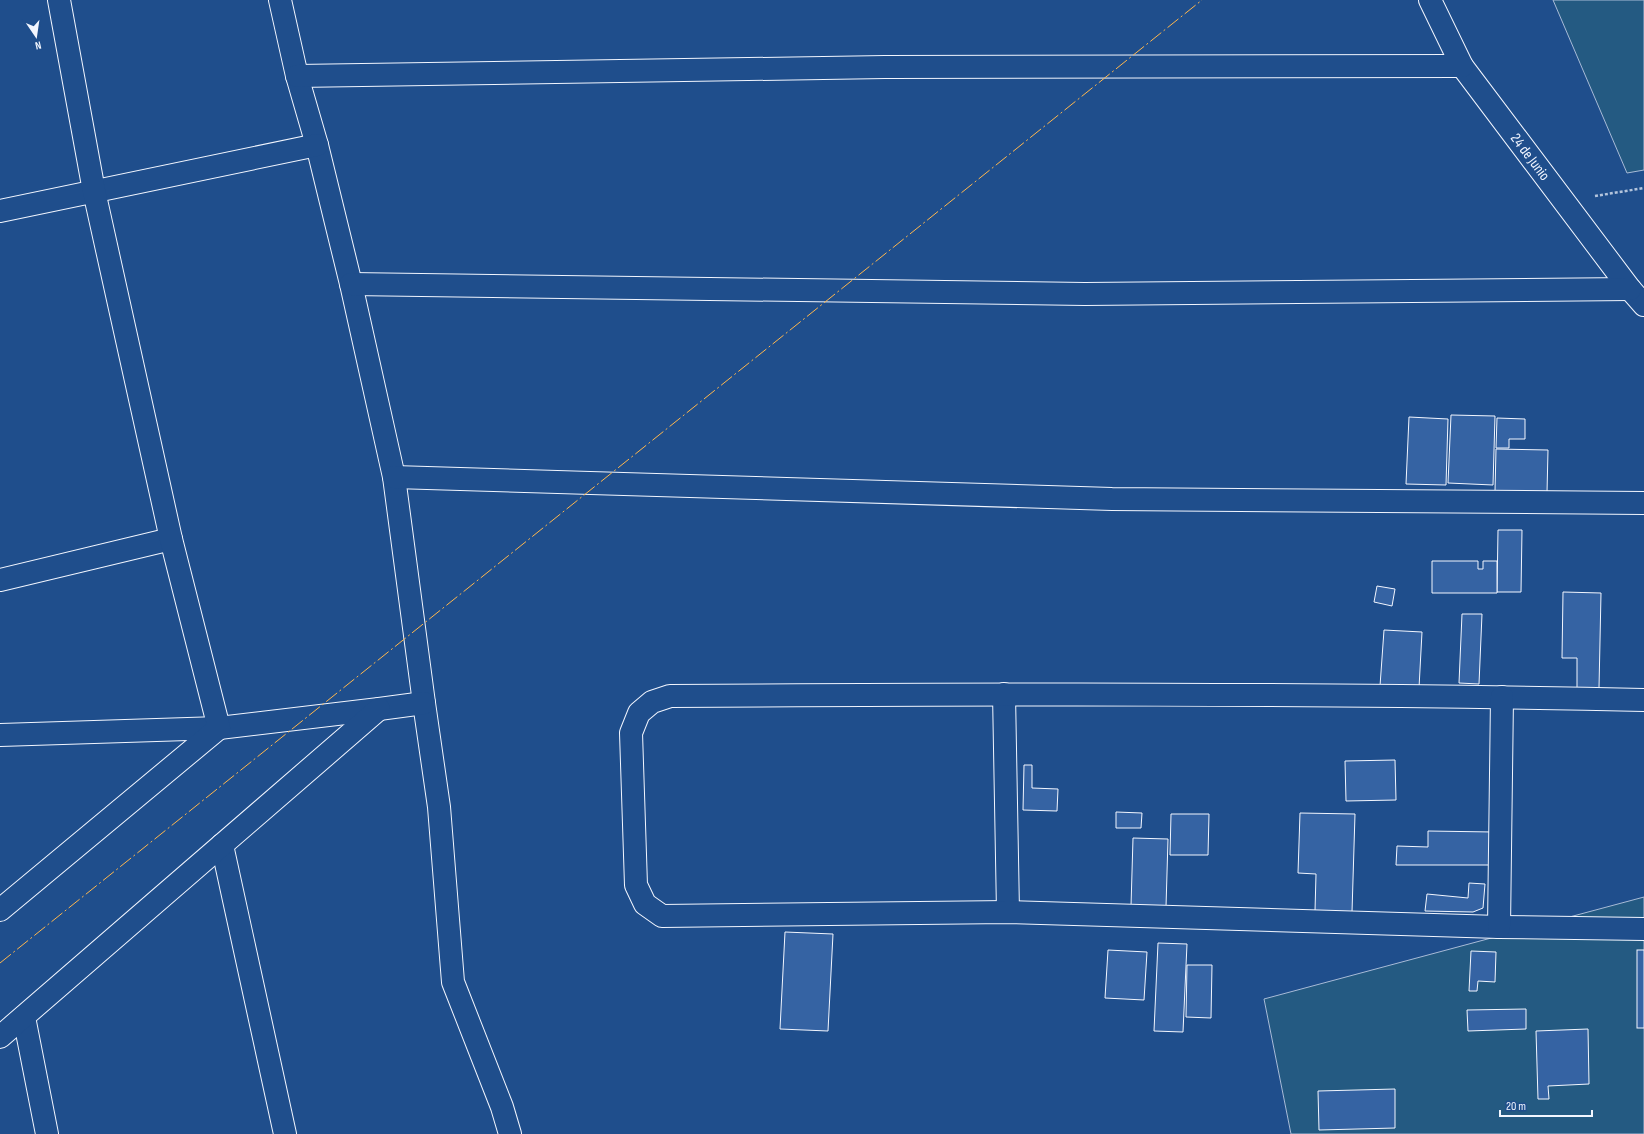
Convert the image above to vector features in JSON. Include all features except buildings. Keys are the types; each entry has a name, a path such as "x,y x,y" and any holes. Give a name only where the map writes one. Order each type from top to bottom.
{"street":[{"path":"59,0 94,191 171,539 219,728"},
{"path":"280,0 297,76 317,145 351,284 394,477 439,807 454,982 502,1107 510,1134"},
{"name":"24 de Junio","path":"1430,0 1462,66 1637,297"},
{"path":"297,76 885,67 1462,66"},
{"path":"0,211 317,145"},
{"path":"351,284 1085,294 1637,297"},
{"path":"394,477 1112,499 1644,503"},
{"path":"0,580 171,539"},
{"path":"1004,694 1008,912"},
{"path":"1644,700 1502,697 1004,694 670,696 652,702 639,713 632,733 636,885 645,904 662,916 1008,912 1499,927 1644,929"},
{"path":"1499,927 1502,697"},
{"path":"0,735 219,728 424,703"},
{"path":"0,1037 379,709"},
{"path":"0,910 219,728"},
{"path":"222,845 286,1134"},
{"path":"24,1017 47,1134"}],"path":[{"path":"1564,201 1644,188"}],"shaded area":[{"path":"1553,0 1644,0 1644,170 1627,173"},
{"path":"1644,897 1644,1134 1291,1134 1264,999"}],"power":[{"path":"0,963 1202,0"}]}
